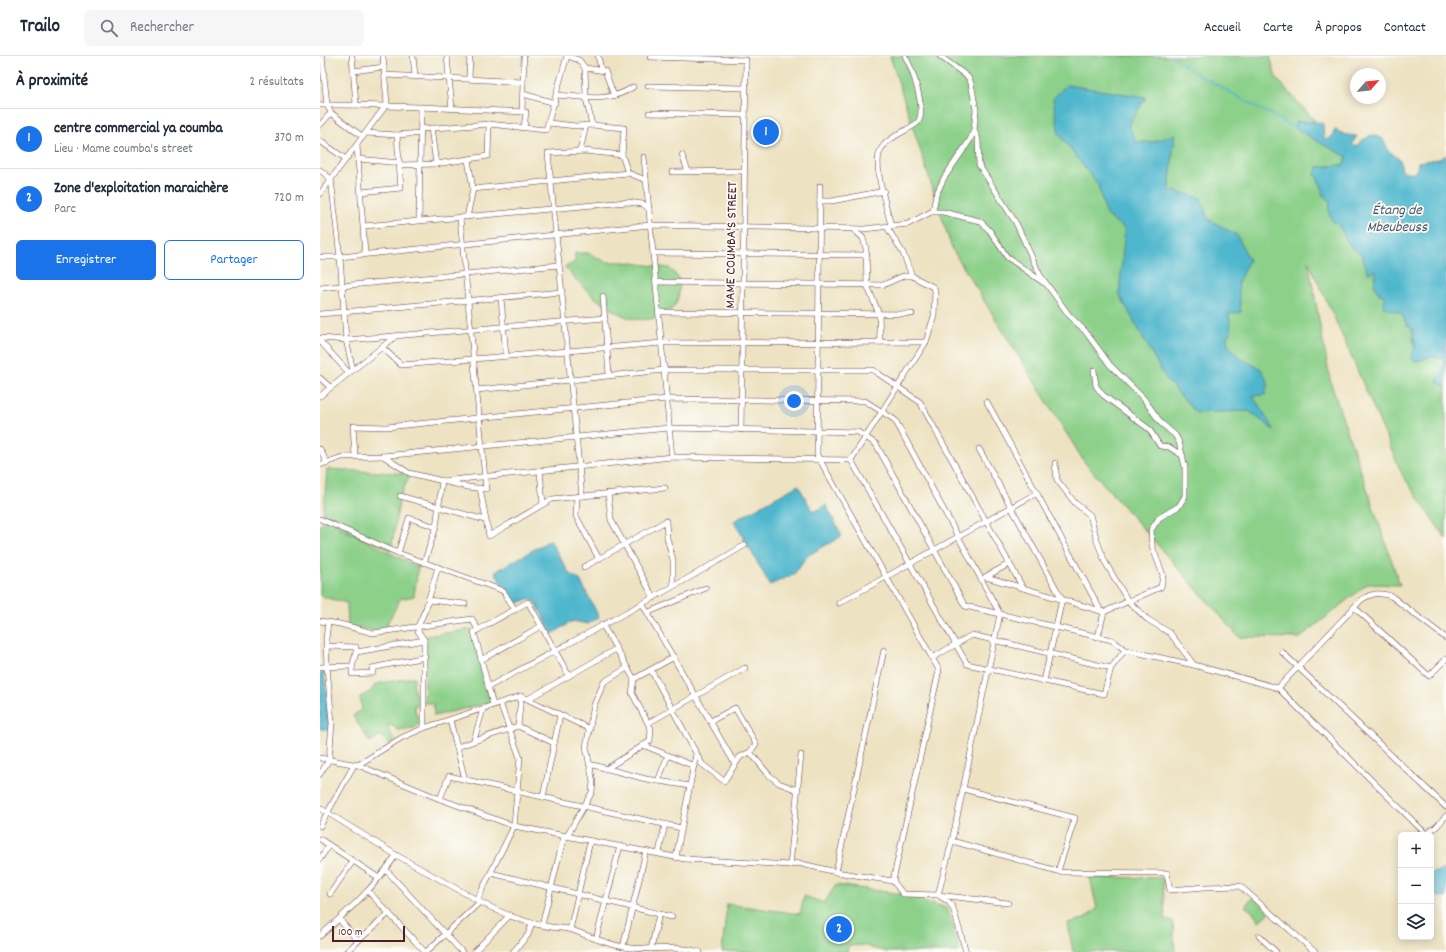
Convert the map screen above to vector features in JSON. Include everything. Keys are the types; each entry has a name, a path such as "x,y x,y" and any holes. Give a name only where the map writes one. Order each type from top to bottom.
{"street":[{"path":"322,56 327,105 331,113 364,135 398,135 431,128 489,124 546,130 555,103 567,56 579,60 585,68 586,98 592,125"},
{"path":"352,56 356,104"},
{"path":"320,194 387,104 383,56"},
{"path":"413,56 415,76"},
{"path":"447,56 452,110"},
{"path":"469,78 470,56"},
{"path":"522,112 524,56"},
{"path":"598,56 601,69"},
{"path":"905,56 910,64 917,87 920,119 881,149 878,166 884,191 889,226 902,250 912,276"},
{"path":"932,212 938,191 966,147 974,130 976,110 971,84 961,70 940,56"},
{"name":"MAME COUMBA'S STREET","path":"650,57 746,60 741,430"},
{"path":"353,71 384,67"},
{"path":"585,68 601,69 606,73 614,96"},
{"path":"385,75 469,78 523,82"},
{"path":"648,86 745,88"},
{"path":"557,95 600,99 614,96 633,87"},
{"path":"523,94 555,103"},
{"path":"320,105 387,104 452,110 526,112 524,128"},
{"path":"419,220 421,108"},
{"path":"320,125 331,113"},
{"path":"649,113 745,115"},
{"path":"548,123 624,128 622,155 628,173"},
{"path":"358,159 421,165 468,160 488,156 489,124"},
{"path":"580,151 586,125"},
{"path":"431,128 436,164"},
{"path":"974,130 978,139 979,165 1016,223 1028,246 1036,268 1069,315 1085,331 1110,366 1144,399 1161,423 1175,435 1183,456 1185,488 1183,499 1177,508 1159,518 1151,530 1152,544 1163,575 1161,587 1103,611 983,578"},
{"path":"361,192 401,188 398,135"},
{"path":"320,141 346,159"},
{"path":"357,145 365,254"},
{"path":"599,558 576,516 579,496 579,467 548,153 580,151 622,155"},
{"path":"682,155 688,171"},
{"path":"644,157 672,456"},
{"path":"467,217 473,190 468,160"},
{"path":"320,170 331,179 340,257 346,340 351,372"},
{"path":"672,172 744,171"},
{"path":"473,190 628,173 646,180"},
{"path":"820,186 817,455 938,670 893,880"},
{"path":"820,201 832,201 884,191"},
{"path":"364,226 630,202 646,205 649,209"},
{"path":"320,257 340,257 650,225 853,229 911,223 932,212 943,212 980,221 990,231 1007,257 1048,286"},
{"path":"383,456 409,473 468,487 486,489 460,218"},
{"path":"853,229 862,238 867,255 867,285 879,314 880,342"},
{"path":"653,253 867,255"},
{"path":"320,288 559,265"},
{"path":"656,282 883,285 903,276 912,276 933,287 935,290 934,316 926,342 851,460"},
{"path":"320,314 468,302 562,292"},
{"path":"603,296 610,376"},
{"path":"501,298 506,356"},
{"path":"658,312 912,314"},
{"path":"320,338 346,340 605,318"},
{"path":"320,396 396,336"},
{"path":"320,341 351,372"},
{"path":"382,347 401,365 662,343 926,342"},
{"path":"477,390 664,370 873,370 920,402 1023,588"},
{"path":"1094,370 1096,386 1102,395 1149,429 1160,446 1169,447 1183,456"},
{"path":"320,378 330,387"},
{"path":"355,456 353,426 386,427 667,399 865,401 895,420 958,537 983,578 1000,614 952,841 938,895"},
{"path":"987,402 1103,611 1098,637"},
{"path":"320,465 342,457 383,456 669,428 858,432 876,444 965,606 1112,640 1125,650 1194,665 1278,688 1426,834 1436,827 1446,816"},
{"path":"979,448 1062,599 1044,681"},
{"path":"320,449 327,463"},
{"path":"442,481 672,456 851,460"},
{"path":"851,460 967,664 1104,694 1111,668 1125,650"},
{"path":"1055,463 1057,480 1075,503 1090,515 1105,562 1128,601 1147,619 1170,633 1194,665"},
{"path":"540,471 543,504"},
{"path":"424,563 436,527 442,481"},
{"path":"480,488 489,536 552,499 665,488"},
{"path":"608,493 611,520 654,598"},
{"path":"839,603 1037,493"},
{"path":"400,496 485,520"},
{"path":"398,553 410,518 436,527"},
{"path":"320,519 398,553 501,590 504,592 515,610"},
{"path":"584,567 666,521 667,538 673,560 673,586"},
{"path":"488,687 602,624 643,605 745,545"},
{"path":"983,578 1009,564"},
{"path":"424,728 424,640 418,632 418,626 438,568"},
{"path":"649,612 706,588"},
{"path":"1278,688 1361,600 1374,593 1391,596 1446,638"},
{"path":"428,600 465,604"},
{"path":"493,705 474,632 528,602 569,676"},
{"path":"643,605 649,612 735,764"},
{"path":"1354,607 1429,676 1446,659"},
{"path":"320,621 340,624 373,633 472,619 478,630"},
{"path":"320,774 329,760 332,722 326,646 328,622"},
{"path":"602,624 634,679 632,693 651,730 650,741 606,769"},
{"path":"481,660 541,626"},
{"path":"932,658 972,636 1111,668"},
{"path":"357,652 424,640"},
{"path":"326,646 356,647 357,652 351,666 352,674 372,673 372,668 425,657"},
{"path":"528,699 616,649"},
{"path":"836,872 884,650"},
{"path":"1282,652 1446,807"},
{"path":"634,679 674,657"},
{"path":"320,667 351,666"},
{"path":"542,925 566,836 592,792 593,782 586,747 594,705 604,682 608,678 627,668"},
{"path":"648,723 745,668"},
{"path":"651,670 702,764 724,782 740,757 750,752 756,744 736,708 710,721"},
{"path":"320,826 356,765 401,738 424,728 521,696 590,729"},
{"path":"518,726 521,696"},
{"path":"368,891 426,952 479,901 514,826 520,758 500,703"},
{"path":"474,740 483,709"},
{"path":"543,797 560,715"},
{"path":"450,720 465,780"},
{"path":"457,747 518,726 554,743"},
{"path":"643,745 694,766"},
{"path":"750,752 769,775 778,783 797,790"},
{"path":"676,857 696,754"},
{"path":"658,781 668,755"},
{"path":"790,865 800,755"},
{"path":"320,758 356,765 440,799 514,826 676,857 790,865 798,863 836,872 893,880 903,894 938,895 1008,903"},
{"path":"589,764 658,781 690,786"},
{"path":"440,799 449,776 681,828"},
{"path":"963,789 1075,818 1058,871"},
{"path":"320,808 396,855 497,912 542,925 570,930 623,947 692,950 700,952"},
{"path":"658,853 665,824"},
{"path":"320,839 379,878"},
{"path":"570,930 590,841"},
{"path":"952,841 1058,871 1167,873 1170,890 1205,886 1240,886 1314,952"},
{"path":"320,859 329,845"},
{"path":"596,939 620,846"},
{"path":"623,947 646,851"},
{"path":"320,936 368,891 386,870 396,855"},
{"path":"330,894 353,861"},
{"path":"386,870 462,952"},
{"path":"491,873 672,917"},
{"path":"938,895 949,902 953,908 966,952"},
{"path":"346,952 389,913"},
{"path":"651,949 659,914"},
{"path":"474,952 510,915"},
{"path":"339,919 358,941"},
{"path":"513,952 528,935 532,922"},
{"path":"1259,936 1276,952"}],"green space":[{"path":"890,56 1270,56 1276,78 1316,122 1296,122 1295,128 1348,157 1343,165 1318,167 1315,174 1323,189 1322,194 1330,201 1329,213 1338,224 1351,248 1361,253 1368,273 1376,270 1384,295 1401,313 1407,325 1412,328 1416,361 1433,356 1444,359 1444,369 1438,382 1446,387 1446,539 1403,476 1339,328 1308,261 1331,384 1400,585 1367,584 1300,638 1239,637 1085,463 952,249"},
{"path":"575,253 588,253 606,262 625,262 669,268 679,280 677,301 667,313 652,319 635,319 618,313 593,296 565,267 575,262"},
{"path":"327,469 411,474 400,496 391,550 338,527 418,567 414,596 400,599 383,632 348,626 347,603 320,596 320,524 325,521 323,520"},
{"path":"472,629 492,702 434,716 433,703 424,703 427,636"},
{"path":"414,677 414,692 424,703 414,706 417,717 424,721 414,728 398,730 389,724 388,729 396,741 390,745 380,735 370,742 353,716 362,709 360,697 370,692 376,684"},
{"path":"1090,877 1163,878 1165,919 1173,921 1175,952 1073,952 1068,923 1084,919 1097,909"},
{"path":"836,885 903,894 947,908 960,948 958,952 886,952 862,945 848,946 847,952 722,952 727,904 800,914 804,896 824,903"},
{"path":"1253,897 1270,912 1259,921 1254,913 1245,906"}],"water":[{"path":"1066,85 1146,97 1129,125 1136,142 1153,142 1175,134 1169,190 1201,198 1208,219 1237,235 1249,260 1238,282 1241,312 1229,314 1231,331 1227,337 1228,345 1240,358 1261,369 1268,383 1265,395 1253,396 1274,430 1249,411 1196,413 1166,379 1119,294 1125,229 1106,215 1098,185 1059,134 1053,99"},
{"name":"Étang de Mbeubeuss","path":"1295,122 1316,122 1323,124 1324,139 1331,138 1335,130 1346,135 1357,136 1352,144 1356,147 1361,141 1372,135 1383,139 1389,151 1400,160 1402,171 1414,173 1417,169 1418,162 1439,159 1446,155 1446,387 1437,382 1444,369 1444,359 1433,356 1416,361 1410,358 1415,348 1412,328 1407,325 1401,313 1383,307 1384,295 1379,294 1374,285 1376,270 1368,273 1361,253 1351,248 1338,224 1333,222 1329,213 1330,201 1322,194 1323,189 1315,174 1318,167 1343,165 1348,157 1295,128"},
{"path":"798,485 812,510 816,511 826,505 842,536 807,556 794,574 770,585 734,521"},
{"path":"550,540 569,573 580,580 599,617 588,624 573,621 552,634 535,601 528,599 513,605 495,572"},
{"path":"320,672 324,672 330,730 320,729"},
{"path":"1446,869 1446,898 1434,896 1434,872"}],"waterway":[{"path":"1171,56 1197,74 1295,128"}],"place":[{"name":"centre commercial ya coumba","path":"766,132"},
{"name":"Zone d'exploitation maraichère","path":"839,929"}]}
